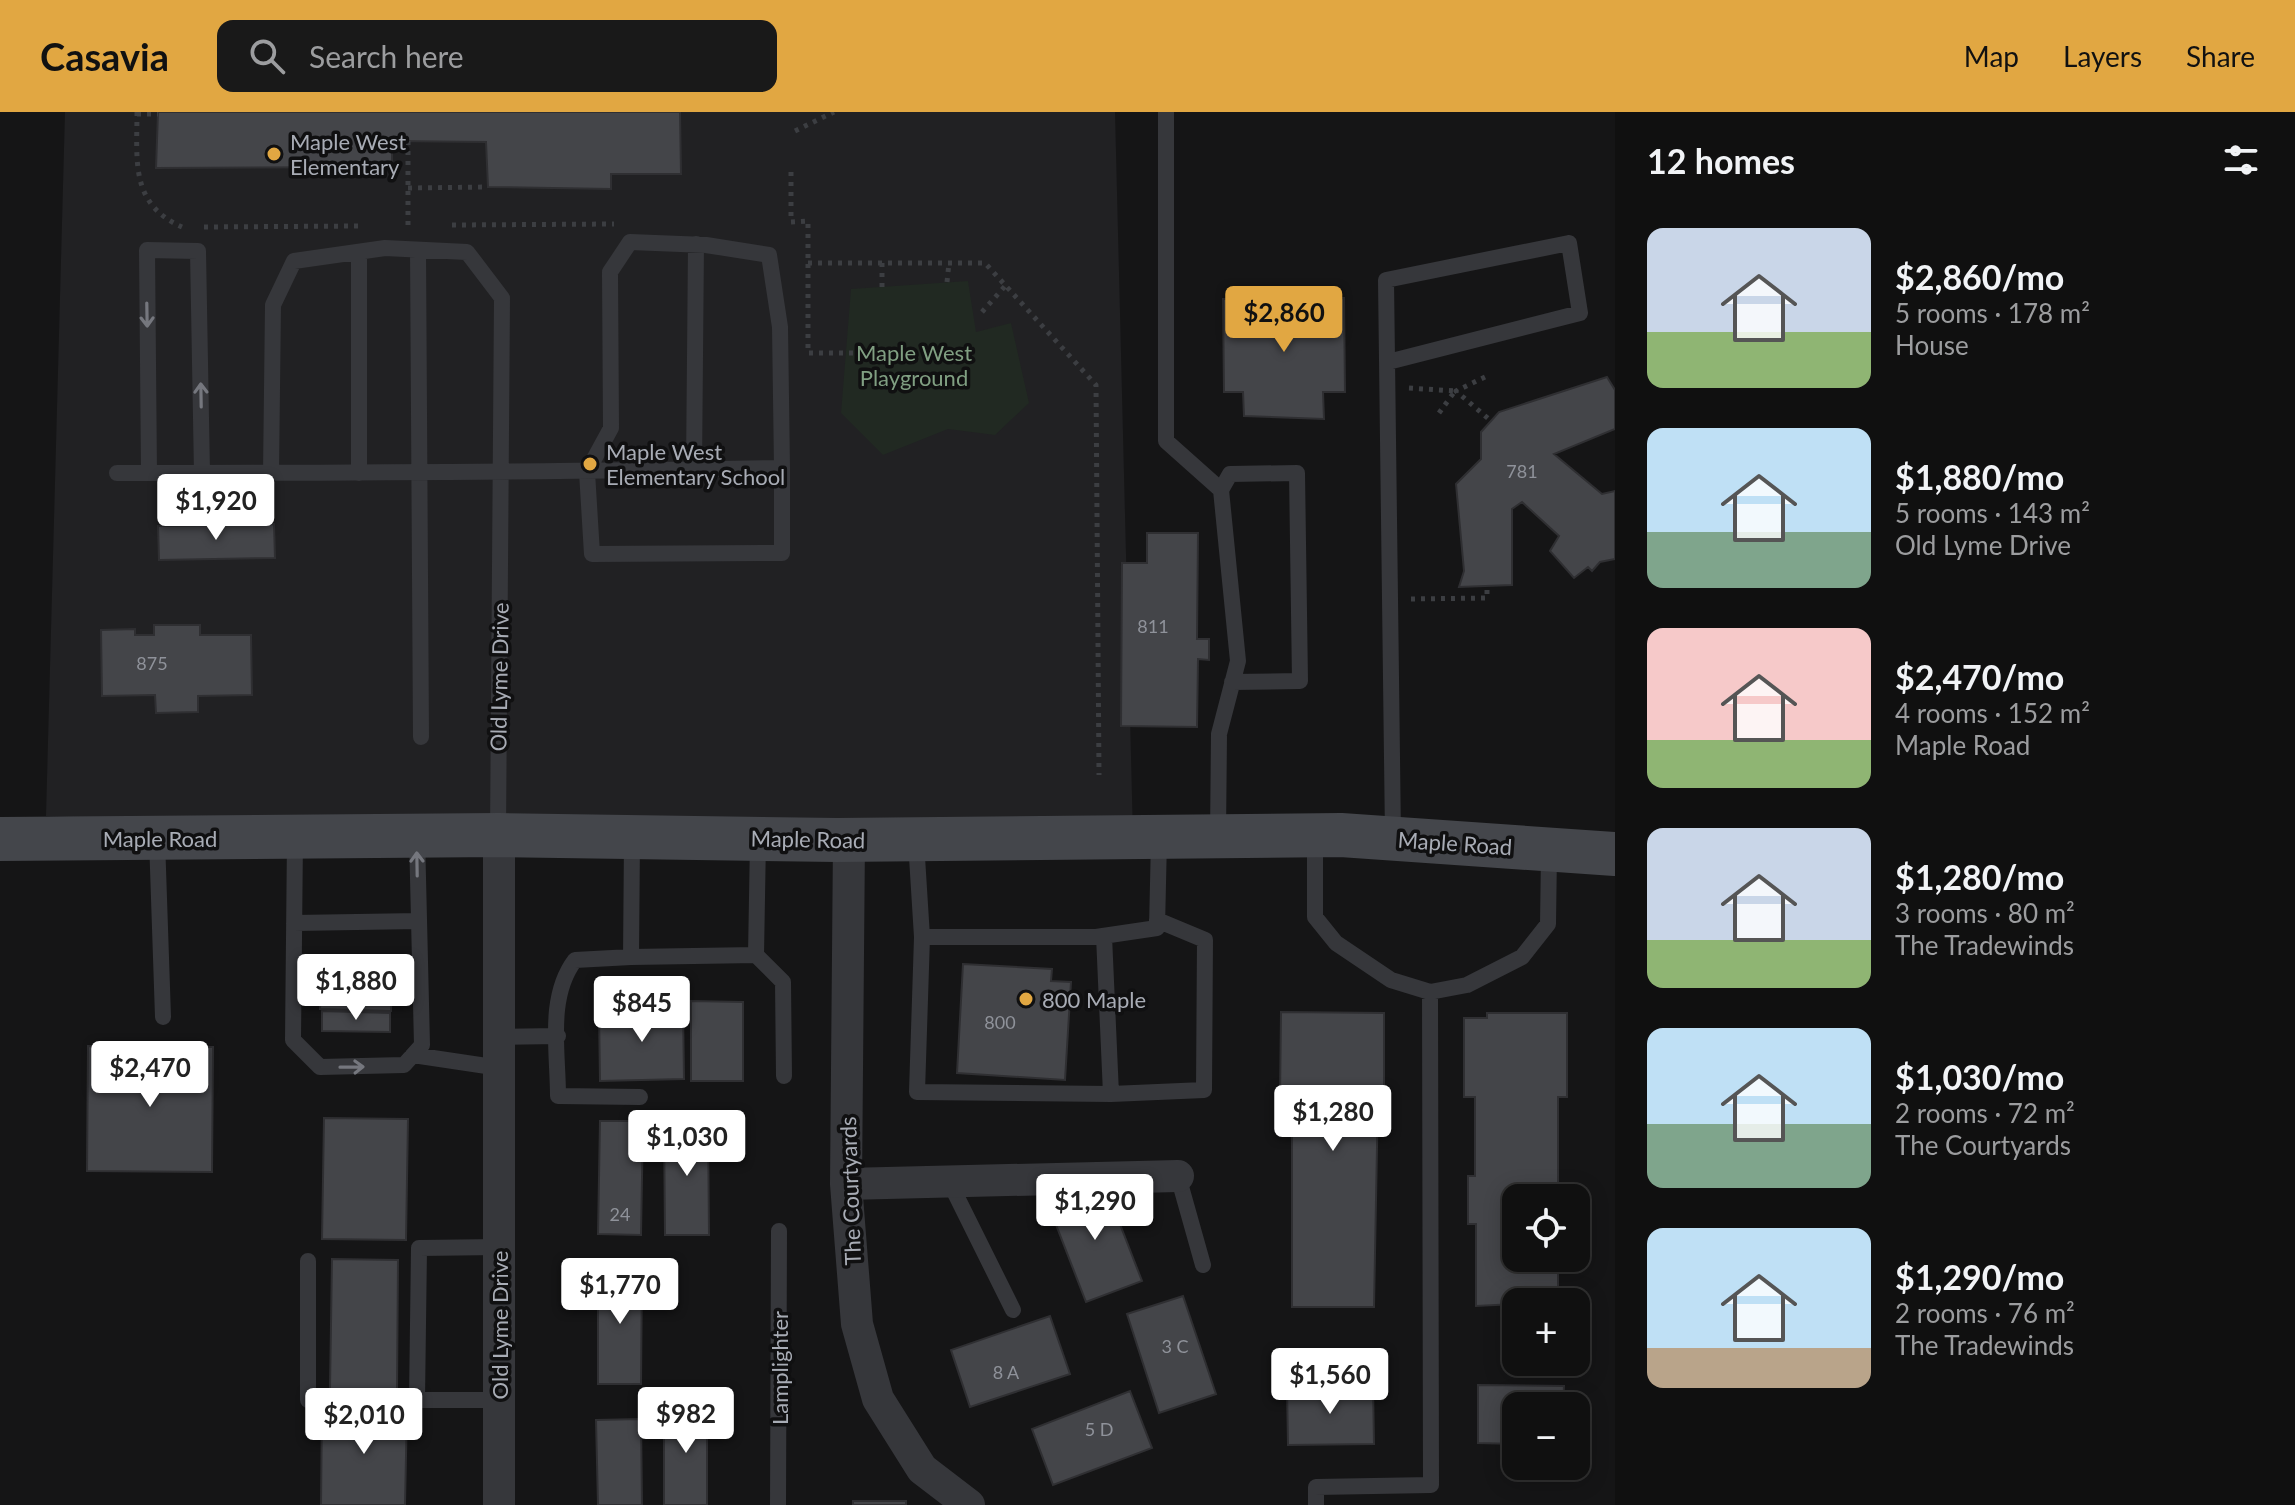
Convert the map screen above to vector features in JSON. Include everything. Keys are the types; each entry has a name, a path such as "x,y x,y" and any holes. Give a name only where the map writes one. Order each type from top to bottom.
{"main road":[{"name":"Maple Road","path":"0,839 499,835 916,839 1315,835 1615,854"}],"street":[{"name":"Old Lyme Drive","path":"499,835 499,1505"},
{"name":"The Courtyards","path":"849,839 846,1184 857,1324 878,1399 922,1469 969,1505"},
{"path":"846,1184 1178,1176"}],"lane":[{"path":"1166,112 1166,441 1221,490"},
{"path":"630,242 696,244 769,255 780,327 782,553 592,554 587,472 611,428 610,272 630,242"},
{"path":"1388,362 1580,313 1569,243 1386,280 1393,839"},
{"path":"694,470 696,244"},
{"name":"Old Lyme Drive","path":"271,473 273,305 294,261 385,248 467,252 502,298 499,835"},
{"path":"149,473 147,250 198,251 202,473"},
{"path":"418,250 421,737"},
{"path":"359,252 359,473"},
{"path":"117,473 501,474 782,468"},
{"path":"1218,836 1219,734 1232,682 1238,661 1221,490 1230,474 1297,473 1300,681 1232,682"},
{"path":"1315,835 1315,917 1336,943 1391,980 1430,992 1467,985 1522,957 1548,924 1549,850"},
{"path":"295,836 293,1040 320,1067 404,1065 422,1045 417,836"},
{"path":"157,837 163,1017"},
{"path":"631,957 632,837"},
{"path":"922,937 1104,936 1157,928 1159,837"},
{"path":"756,955 758,838"},
{"path":"916,839 922,937 917,1092 1111,1094 1204,1090 1205,940 1157,920"},
{"path":"294,923 419,921"},
{"path":"1104,936 1111,1094"},
{"path":"640,1097 558,1096 557,996 564,975 575,960 756,955 783,982 784,1076"},
{"path":"1316,1505 1316,1487 1431,1485 1430,992"},
{"path":"499,1037 558,1036"},
{"path":"413,1055 500,1068"},
{"path":"1178,1176 1203,1265"},
{"path":"949,1181 1013,1310"},
{"name":"Lamplighter","path":"778,1505 779,1231"},
{"path":"417,1400 419,1248 499,1247"},
{"path":"308,1261 308,1400 499,1400"}],"path":[{"path":"795,131 834,112"},
{"path":"158,114 137,113 137,177 153,209 180,227 363,226"},
{"path":"408,141 408,226"},
{"path":"791,172 791,222 808,221 808,353 853,353"},
{"path":"408,188 488,187"},
{"path":"440,225 629,224"},
{"path":"393,226 424,226"},
{"path":"808,263 985,263 1096,385 1099,775"},
{"path":"882,263 882,287"},
{"path":"947,282 949,263"},
{"path":"982,312 1006,285"},
{"path":"1439,413 1456,391 1485,377"},
{"path":"1388,387 1456,391 1491,421"},
{"path":"1391,600 1487,598 1487,586"}],"shaded area":[{"name":"Maple West Elementary School","path":"65,112 1115,112 1133,837 499,835 46,816"}],"green space":[{"name":"Maple West Playground","path":"968,281 976,332 1011,323 1029,403 995,435 948,429 883,455 841,413 851,289"}],"building":[{"name":"Maple West Elementary","path":"158,112 680,112 681,174 611,174 611,189 488,187 486,142 392,141 392,167 156,168"},
{"path":"1344,298 1345,392 1323,392 1324,419 1244,416 1243,392 1224,392 1223,299"},
{"path":"1607,377 1615,390 1615,429 1554,454 1602,494 1615,491 1615,559 1600,562 1592,571 1588,567 1574,578 1550,551 1559,536 1522,502 1512,509 1512,585 1459,587 1464,571 1456,484 1481,459 1481,432 1499,412"},
{"path":"274,524 275,558 159,560 158,526"},
{"path":"1147,533 1198,533 1197,639 1209,639 1209,660 1198,659 1197,727 1121,726 1122,563 1147,563"},
{"path":"154,625 200,625 200,635 251,635 252,695 198,696 198,712 156,713 155,695 102,696 101,630 135,629 135,635 154,635"},
{"path":"963,964 1052,969 1051,981 1071,982 1065,1080 957,1073"},
{"path":"322,967 392,968 391,1011 320,1009"},
{"path":"691,1001 743,1002 743,1081 691,1081"},
{"path":"683,1008 684,1079 600,1081 599,1010"},
{"path":"322,1011 390,1013 390,1032 322,1031"},
{"path":"1281,1012 1384,1013 1384,1094 1378,1094 1374,1307 1292,1307 1292,1099 1280,1099"},
{"path":"1487,1013 1567,1013 1567,1097 1558,1097 1558,1184 1502,1184 1502,1272 1558,1272 1558,1288 1502,1288 1502,1305 1476,1306 1476,1224 1468,1224 1468,1176 1475,1176 1475,1097 1464,1097 1464,1018 1487,1018"},
{"path":"88,1046 213,1047 212,1172 87,1171"},
{"path":"324,1118 408,1119 406,1240 322,1239"},
{"path":"708,1120 709,1235 665,1235 664,1121"},
{"path":"600,1121 643,1121 641,1235 598,1234"},
{"path":"1104,1183 1142,1281 1086,1302 1048,1204"},
{"path":"332,1259 398,1260 397,1390 330,1389"},
{"path":"598,1269 642,1269 641,1384 598,1384"},
{"path":"1183,1296 1216,1394 1159,1413 1127,1314"},
{"path":"1050,1316 1070,1374 970,1407 951,1350"},
{"path":"1478,1385 1564,1386 1564,1392 1502,1392 1502,1444 1478,1443"},
{"path":"1373,1386 1374,1444 1288,1445 1287,1387"},
{"path":"1130,1391 1152,1448 1053,1485 1032,1429"},
{"path":"664,1405 707,1405 707,1505 664,1505"},
{"path":"322,1407 407,1408 405,1505 321,1505"},
{"path":"641,1419 642,1505 598,1505 596,1420"},
{"path":"853,1501 906,1501 906,1505 853,1505"}],"place":[{"name":"Maple West Elementary","path":"274,154"},
{"name":"Maple West Elementary School","path":"590,464"},
{"name":"800 Maple","path":"1026,999"}]}
